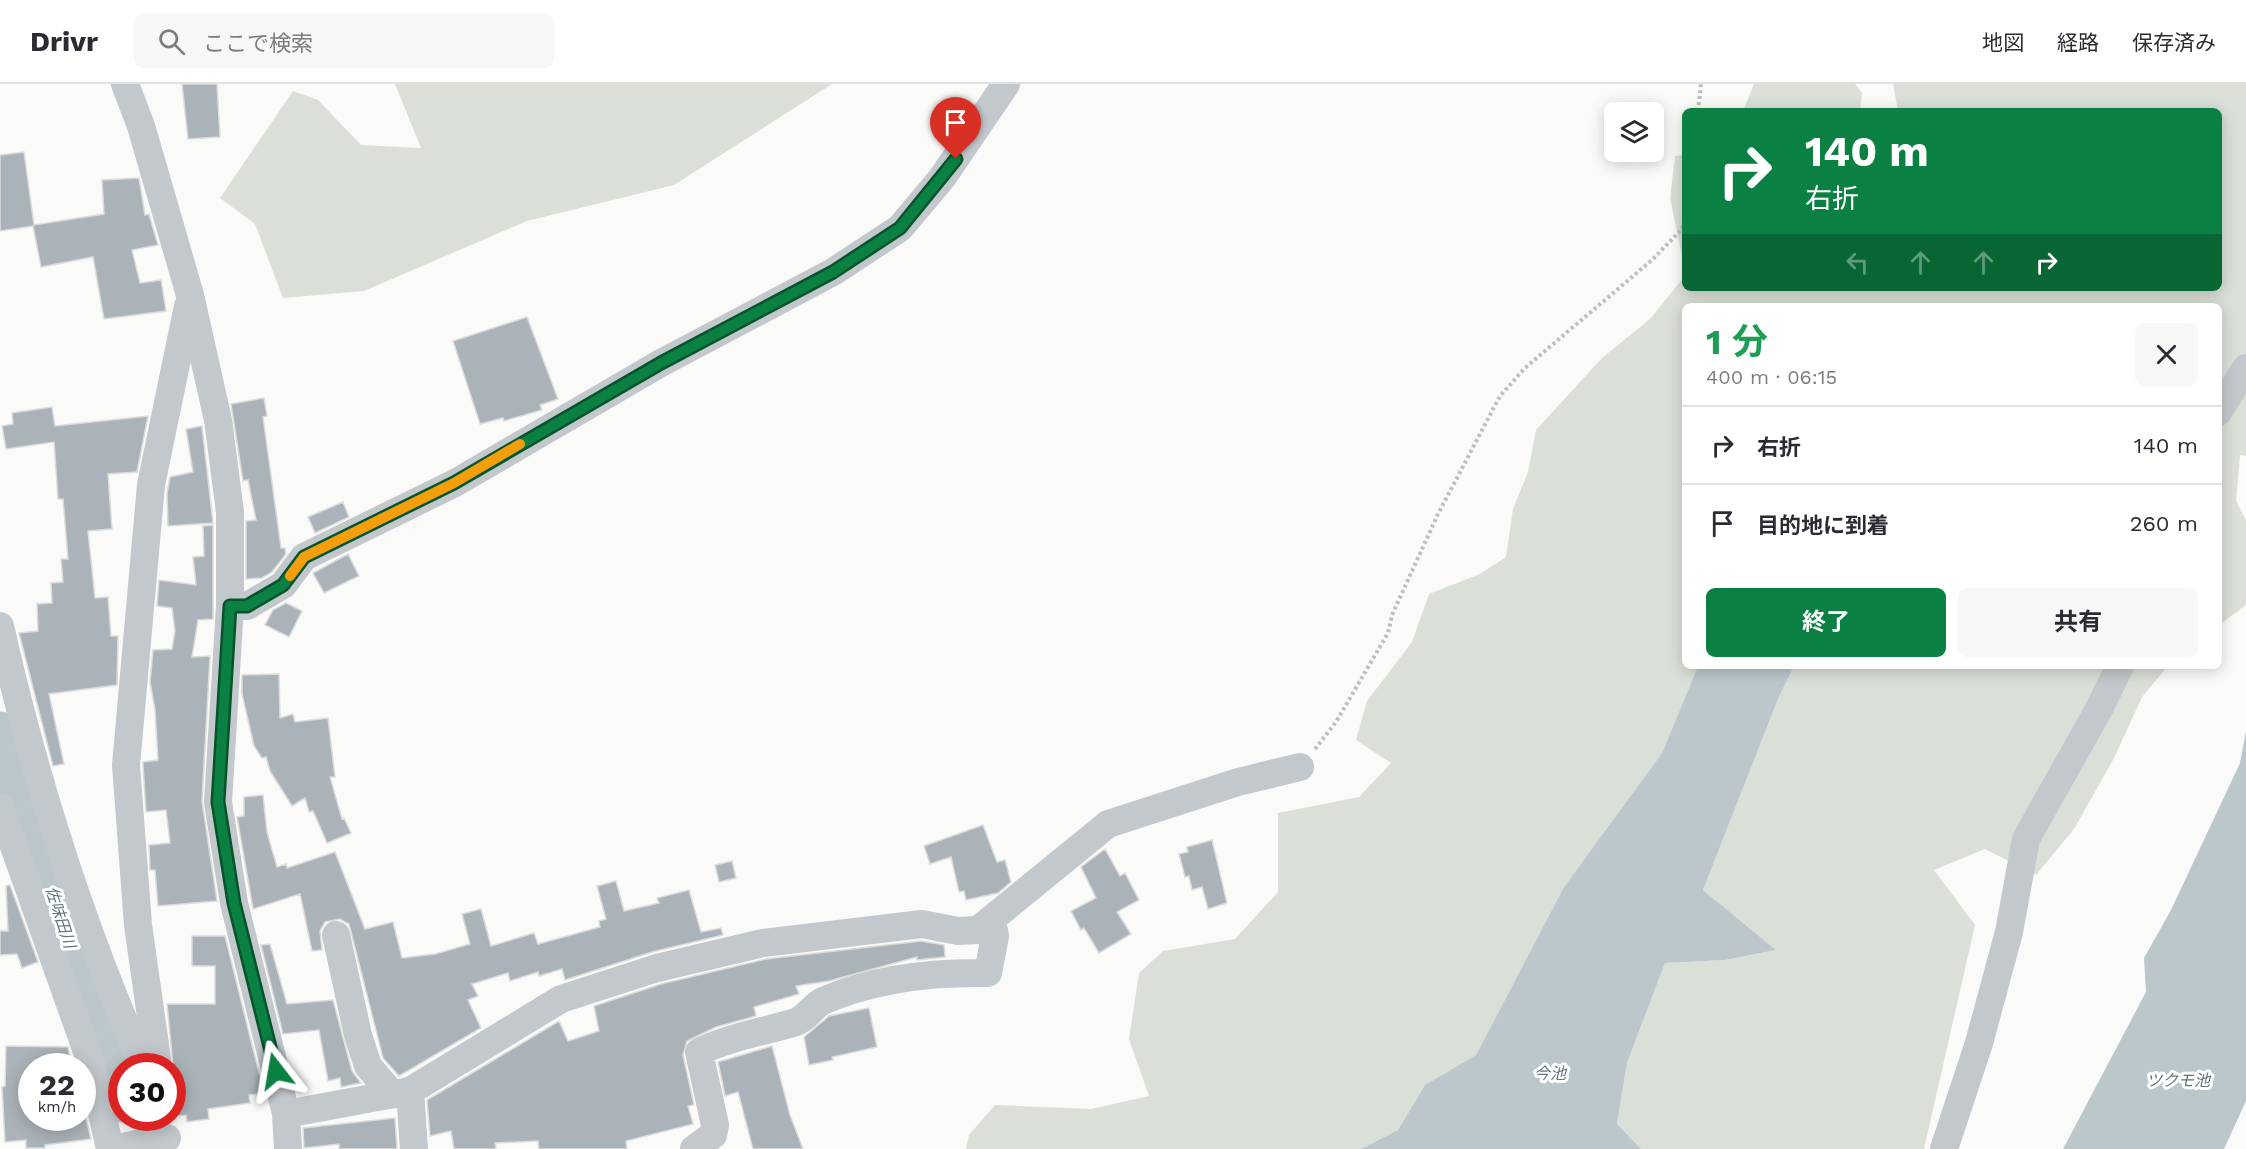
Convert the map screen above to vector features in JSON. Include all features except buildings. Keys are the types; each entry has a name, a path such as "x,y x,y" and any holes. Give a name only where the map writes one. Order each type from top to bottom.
{"street":[{"path":"125,84 141,126 190,295 218,420 230,512 230,606 218,802 234,903 286,1113 288,1149"},
{"path":"230,606 247,606 283,585 304,557 454,483 661,363 833,272 900,228 942,178 1006,84"},
{"path":"156,1053 138,925 126,765 151,485 190,295"},
{"path":"2222,405 2246,368"},
{"path":"0,626 19,709 58,840 112,996 137,1053"},
{"path":"1944,1149 1979,1042 2009,932 2026,839 2099,709 2119,669"},
{"path":"286,1113 401,1093 561,999 657,968 763,943 922,924 958,931 978,930 992,921 1108,824 1238,782 1300,767"},
{"path":"0,807 90,1060 112,1149 164,1136"},
{"path":"694,1149 713,1135 715,1125 699,1052 712,1045 799,1021 822,1000 883,982 947,972 988,973 995,936 992,921"},
{"path":"336,935 358,1035 368,1066 401,1093 414,1149"}],"path":[{"path":"1698,108 1701,84"},
{"path":"1300,767 1336,722 1388,633 1392,615 1438,514 1500,396 1525,368 1652,260 1682,229"}],"shaded area":[{"path":"395,84 832,84 674,185 527,221 364,291 283,298 255,224 220,198 293,91 318,100 361,145 421,148"},
{"path":"1754,84 1855,84 1862,93 1860,108 1744,108"},
{"path":"1893,84 2246,84 2246,456 2240,455 2236,501 2246,520 2246,605 2222,623 2222,303 1682,303 1682,669 1697,669 1662,753 1564,887 1476,1055 1425,1085 1398,1130 1361,1149 966,1149 969,1135 995,1105 1091,1109 1149,1096 1129,1039 1139,973 1163,951 1235,939 1278,892 1278,813 1359,797 1391,763 1356,740 1367,701 1412,642 1429,594 1480,574 1506,557 1513,509 1528,472 1536,430 1602,358 1650,319 1682,279 1682,291 2222,291 2222,108 1897,108"},
{"path":"1682,155 1682,255 1670,198 1675,156"},
{"path":"1793,669 2165,669 2142,697 2114,758 2074,829 2036,875 1985,849 1934,870 1975,925 1924,1149 1641,1149 1617,1124 1627,1063 1665,963 1725,960 1776,950 1703,890 1778,699"}],"water":[{"name":"今池","path":"1697,669 1793,669 1778,699 1703,890 1776,950 1725,960 1665,963 1627,1063 1617,1124 1641,1149 1361,1149 1398,1130 1425,1085 1476,1055 1564,887 1662,753"},
{"name":"ツクモ池","path":"2246,731 2246,1101 2224,1149 2063,1149 2146,992 2144,958 2171,910 2240,763"}],"waterway":[{"name":"佐味田川","path":"0,731 108,1060"}],"slow traffic":[{"path":"290,576 304,557 454,483 520,444"}],"route":[{"path":"276,1071 234,903 218,802 230,606 247,606 283,585 304,557 454,483 661,363 833,272 900,228 956,159"}]}
